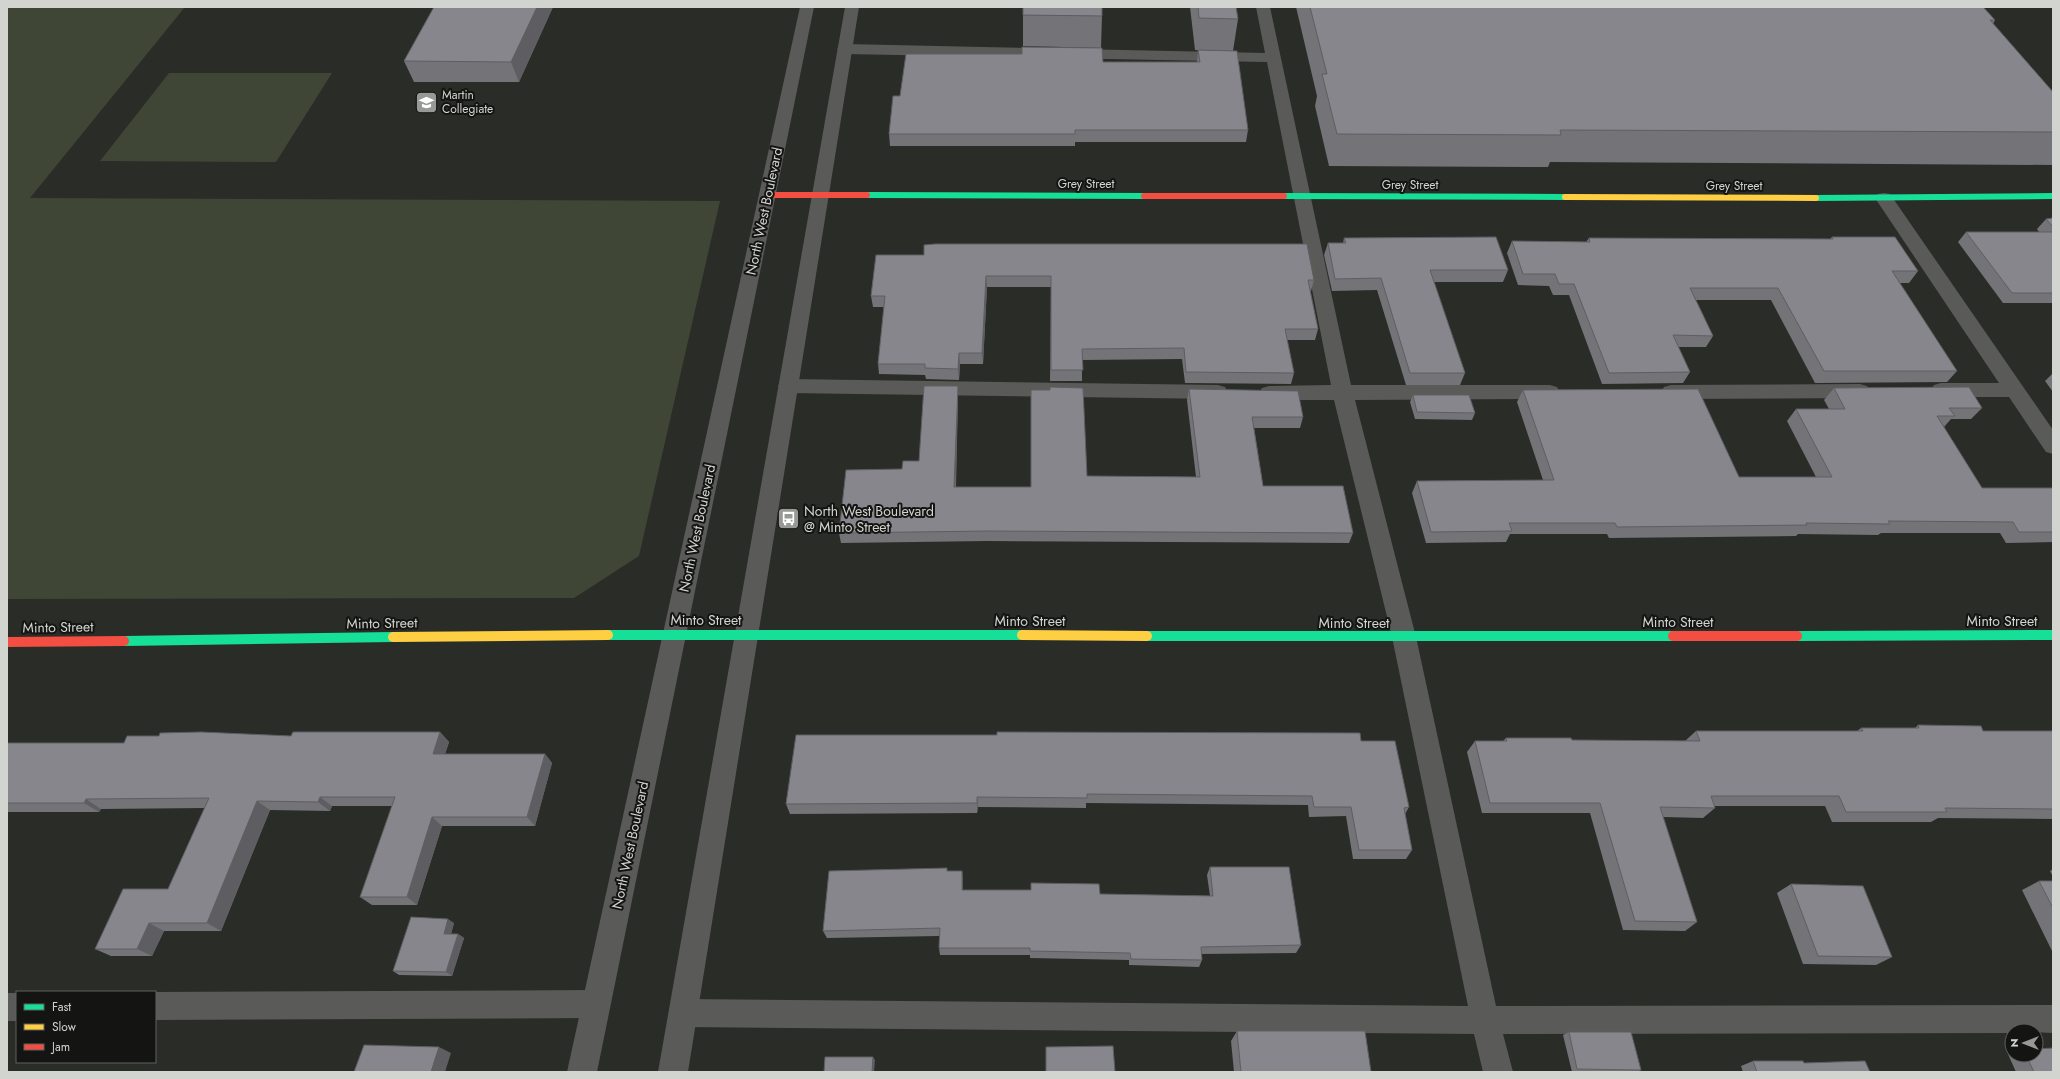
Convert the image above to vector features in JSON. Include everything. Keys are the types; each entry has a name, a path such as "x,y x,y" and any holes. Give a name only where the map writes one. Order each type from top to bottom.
{"street":[{"name":"North West Boulevard","path":"582,1072 807,7"},
{"path":"673,1072 852,7"},
{"path":"1263,7 1343,394 1404,637 1485,1020 1498,1072"},
{"path":"845,49 1273,58"},
{"name":"Grey Street","path":"768,195 1884,198 2053,196"},
{"path":"1884,198 2013,390 2053,446"},
{"path":"788,386 1343,394 1566,392"},
{"path":"1926,390 2013,390"},
{"path":"1654,392 1878,391"},
{"name":"Minto Street","path":"7,642 675,634 1404,637 2053,634"},
{"path":"156,1006 596,1004"},
{"path":"683,1013 1485,1020 2053,1019"}],"green space":[{"path":"7,7 185,7 30,198 720,201 639,556 574,598 7,599"},
{"path":"169,73 332,73 276,162 100,161"}],"building":[{"path":"434,7 537,7 511,62 404,61"},
{"path":"1023,7 1102,7 1102,16 1023,15"},
{"path":"1198,7 1236,7 1238,19 1199,18"},
{"path":"1310,7 1983,7 1995,20 1990,20 2053,92 2053,132 1560,130 1561,135 1337,134 1322,74 1327,74"},
{"path":"1022,47 1102,48 1103,62 1200,62 1198,50 1237,51 1248,130 1075,130 1075,134 889,134 893,96 900,96 906,54 1022,54"},
{"path":"2053,218 2053,227 2046,219"},
{"path":"1966,232 2053,232 2053,293 2012,293"},
{"path":"1496,237 1508,270 1430,270 1465,373 1410,373 1381,278 1335,279 1328,243 1346,243 1344,238"},
{"path":"1832,237 1895,237 1918,271 1892,271 1957,371 1824,371 1778,288 1690,288 1713,336 1673,335 1690,372 1609,373 1574,284 1559,284 1555,274 1523,274 1512,241 1590,242 1589,238 1833,239"},
{"path":"1307,244 1314,280 1308,280 1318,329 1285,329 1294,373 1186,372 1184,348 1082,349 1083,370 1051,370 1051,276 986,276 982,353 959,353 958,369 925,368 925,364 878,364 885,296 871,296 876,255 924,255 924,245"},
{"path":"924,386 958,386 954,487 1031,487 1031,390 1050,390 1050,387 1083,388 1087,476 1200,477 1189,389 1298,391 1303,417 1252,417 1263,486 1343,486 1353,533 987,531 839,533 846,470 902,469 903,461 919,461"},
{"path":"1969,387 1982,408 1949,408 1955,416 1937,416 1982,488 2053,488 2053,532 2019,532 2013,522 1888,521 1890,524 1806,523 1807,525 1617,527 1615,523 1509,523 1512,531 1431,532 1417,481 1554,480 1523,390 1698,389 1739,477 1832,477 1796,409 1845,409 1834,388"},
{"path":"1413,395 1469,395 1475,413 1417,412"},
{"path":"1918,725 1981,726 1983,731 2053,731 2053,809 1945,808 1947,812 1846,812 1839,796 1711,796 1715,808 1660,807 1697,922 1635,921 1600,803 1490,803 1475,741 1507,741 1506,738 1571,738 1572,740 1700,741 1696,731 1863,731 1861,728 1919,728"},
{"path":"201,732 291,736 293,732 440,732 433,754 545,754 527,817 432,817 407,897 360,897 395,797 320,797 318,802 257,801 207,923 149,923 137,949 95,949 123,889 168,889 209,798 86,799 84,803 7,803 7,743 124,743 127,736 159,736 160,733"},
{"path":"997,732 1360,733 1361,741 1395,741 1409,807 1404,808 1412,850 1359,850 1351,807 1314,807 1312,796 1087,794 1087,798 977,797 977,803 786,804 796,735 997,735"},
{"path":"1210,867 1289,867 1301,945 1201,947 1202,960 1131,959 1130,953 1030,951 1030,948 939,948 940,928 823,931 829,871 947,868 947,871 962,871 962,890 1031,890 1031,883 1099,884 1100,894 1213,896"},
{"path":"2039,881 2053,881 2053,908"},
{"path":"1791,884 1863,886 1892,957 1818,956"},
{"path":"411,917 448,919 444,934 458,934 446,972 393,971"},
{"path":"1237,1031 1365,1031 1371,1072 1241,1072"},
{"path":"1569,1032 1631,1032 1641,1070 1577,1069"},
{"path":"364,1045 439,1047 431,1072 354,1072"},
{"path":"1113,1046 1115,1072 1046,1072 1046,1047"},
{"path":"2053,1048 2053,1072 2034,1072 2030,1063 2044,1063 2044,1049"},
{"path":"825,1057 873,1057 872,1072 824,1072"},
{"path":"1753,1061 1803,1061 1804,1063 1865,1061 1870,1072 1757,1072"}],"traffic: fast":[{"path":"867,195 1144,196"},
{"path":"1284,196 1565,197"},
{"path":"1816,198 2053,196"},
{"path":"608,635 1022,635"},
{"path":"1797,636 2053,635"},
{"path":"1147,636 1673,636"},
{"path":"124,641 393,637"}],"traffic: slow":[{"path":"1565,197 1816,198"},
{"path":"393,637 608,635"},
{"path":"1022,635 1147,636"}],"traffic: jam":[{"path":"767,195 867,195"},
{"path":"1144,196 1284,196"},
{"path":"1673,636 1797,636"},
{"path":"7,642 124,641"}],"place":[{"name":"Martin Collegiate","path":"426,102"},
{"name":"North West Boulevard @ Minto Street","path":"788,519"}]}
